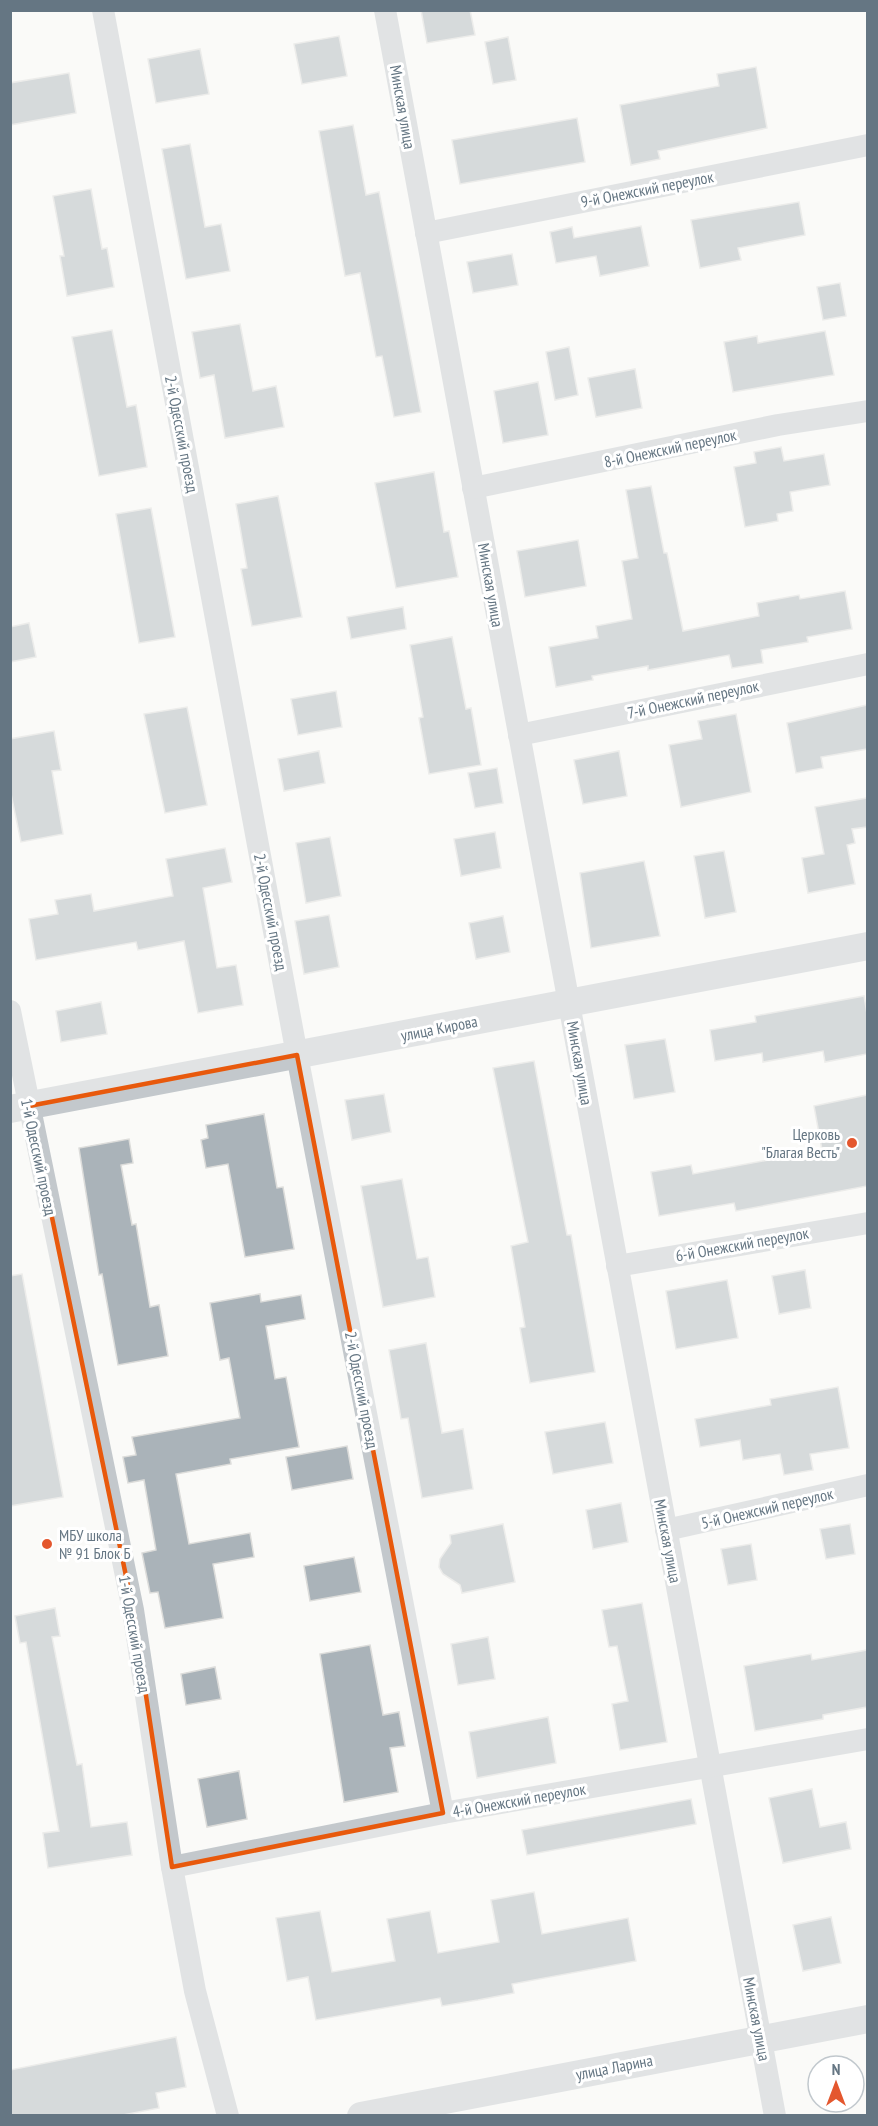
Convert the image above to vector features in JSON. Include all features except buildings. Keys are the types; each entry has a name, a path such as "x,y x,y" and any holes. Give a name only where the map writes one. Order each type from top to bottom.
{"street":[{"name":"2-й Одесский проезд","path":"103,10 297,1055 443,1813"},
{"name":"Минская улица","path":"385,10 775,2115"},
{"name":"9-й Онежский переулок","path":"426,232 867,145"},
{"name":"8-й Онежский переулок","path":"473,488 778,425 867,411"},
{"name":"7-й Онежский переулок","path":"519,735 867,663"},
{"name":"улица Кирова","path":"20,1108 867,946"},
{"name":"1-й Одесский проезд","path":"10,1011 20,1108 133,1610 172,1867 195,1991 228,2115"},
{"name":"6-й Онежский переулок","path":"617,1266 867,1223"},
{"name":"5-й Онежский переулок","path":"666,1530 867,1485"},
{"name":"4-й Онежский переулок","path":"172,1867 443,1813 867,1739"},
{"name":"улица Ларина","path":"361,2115 867,2019"}],"highlighted area":[{"path":"297,1055 443,1813 172,1867 133,1610 29,1106"}],"place":[{"name":"Церковь \"Благая Весть\"","path":"852,1143"},
{"name":"МБУ школа № 91 Блок Б","path":"47,1544"}]}
